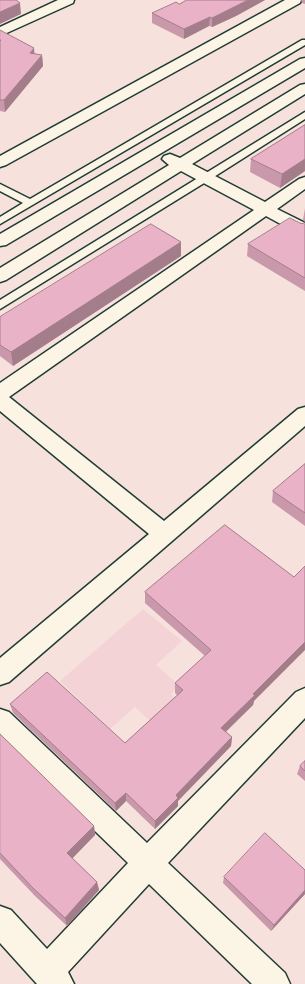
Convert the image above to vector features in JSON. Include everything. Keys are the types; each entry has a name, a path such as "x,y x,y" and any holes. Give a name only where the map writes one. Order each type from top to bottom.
{"street":[{"path":"0,32 68,0"},
{"path":"0,162 295,0"},
{"path":"0,242 305,62"},
{"path":"0,276 305,88"},
{"path":"155,151 305,230"},
{"path":"0,393 305,182"},
{"path":"0,400 165,534"},
{"path":"0,674 305,414"},
{"path":"0,921 53,978 148,863 305,700"},
{"path":"0,721 274,984"}],"lane":[{"path":"0,221 305,42"},
{"path":"0,305 305,115"},
{"path":"0,186 30,203"}],"shaded area":[{"path":"143,609 182,641 156,665 179,685 171,694 174,698 150,721 135,707 110,729 60,681"}],"building":[{"path":"0,0 16,0 20,3 0,12"},
{"path":"187,0 248,0 212,18 210,17 184,29 152,13 176,2 179,4"},
{"path":"0,30 34,48 30,53 42,55 4,100 0,100"},
{"path":"305,125 305,159 282,174 251,159"},
{"path":"290,218 305,224 305,278 248,244"},
{"path":"151,224 181,242 11,352 0,345 0,317"},
{"path":"305,464 305,513 273,491"},
{"path":"225,525 294,577 305,566 305,642 253,694 255,695 221,728 232,737 176,795 178,798 155,821 126,793 115,803 10,704 47,672 125,743 183,690 175,683 211,650 145,592"},
{"path":"0,734 94,826 67,853 97,882 65,918 33,888 0,853"},
{"path":"305,761 305,771 300,766"},
{"path":"265,833 305,870 305,890 274,925 224,877"}]}
